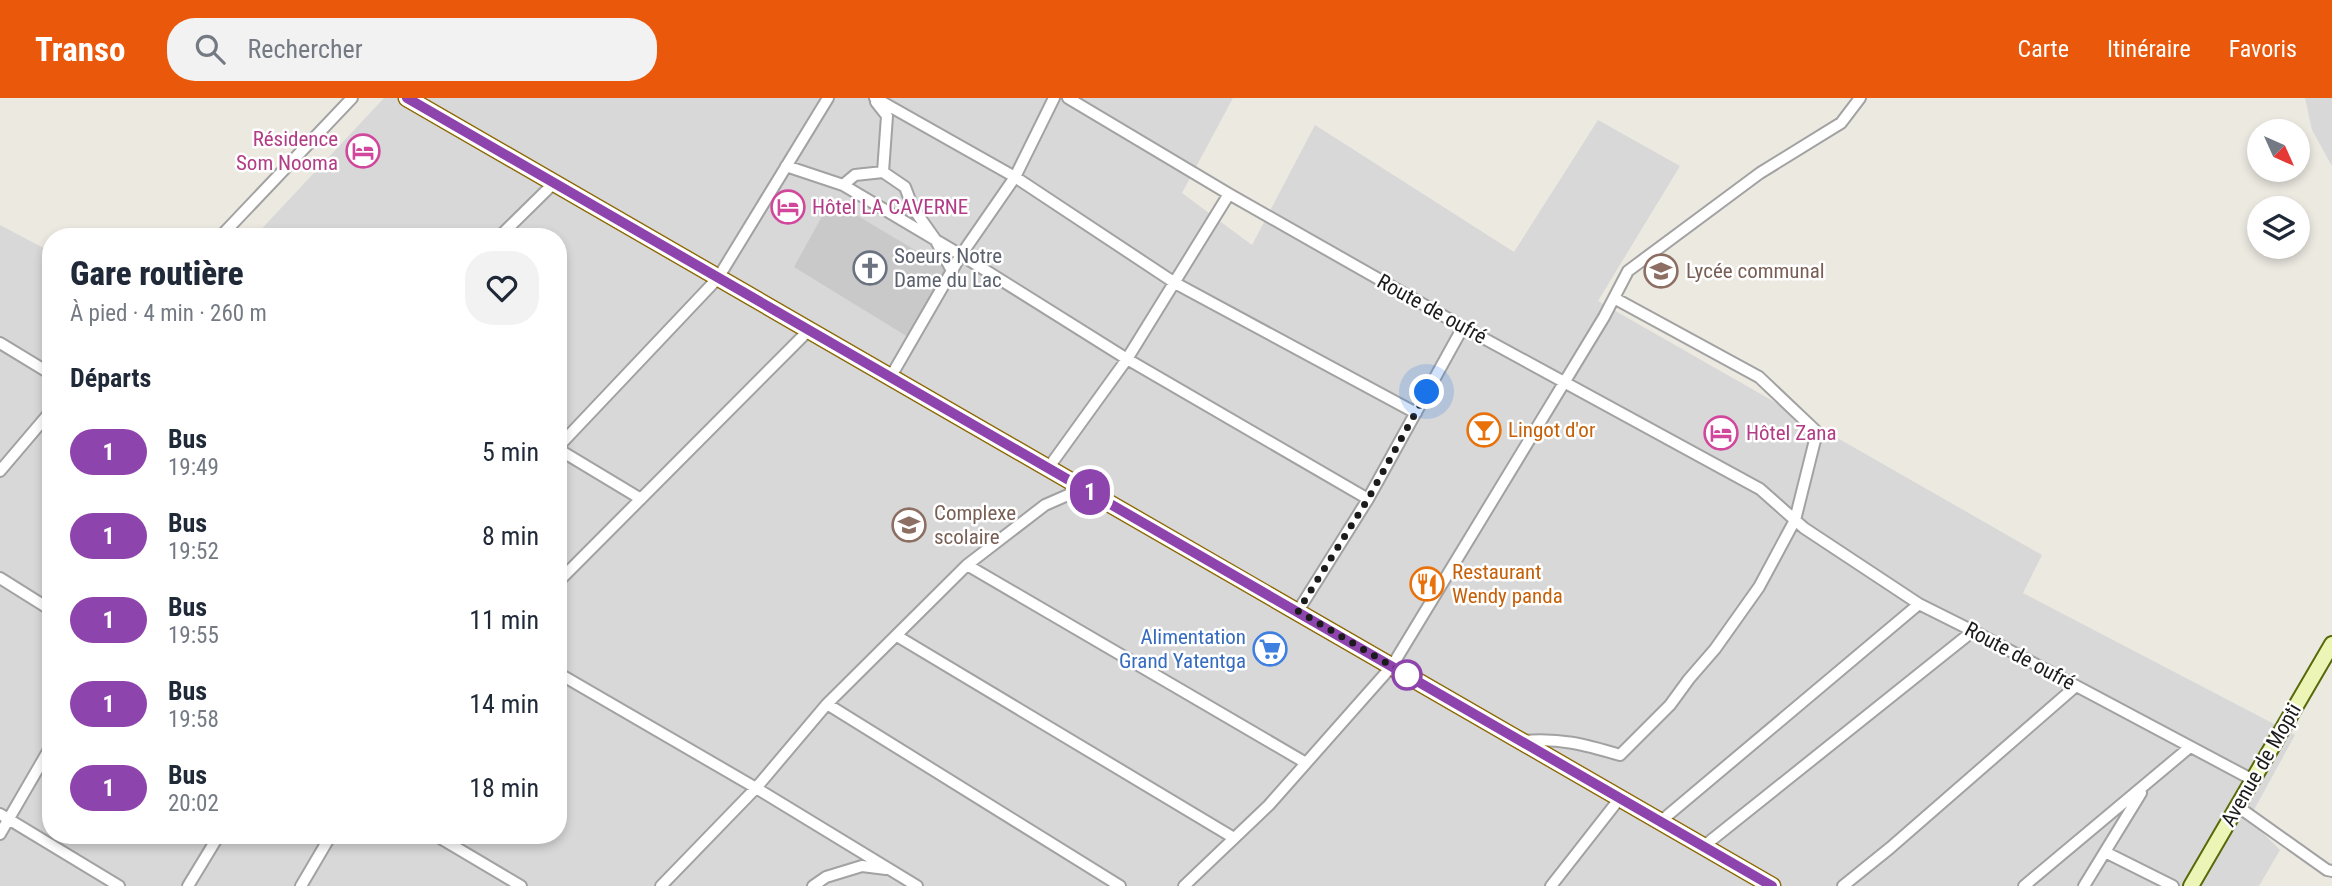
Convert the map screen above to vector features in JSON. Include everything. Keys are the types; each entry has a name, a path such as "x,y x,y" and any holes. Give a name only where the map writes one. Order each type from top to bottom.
{"main road":[{"path":"407,98 1772,886"}],"street":[{"path":"229,228 352,98"},
{"path":"567,438 718,278 828,98"},
{"path":"874,98 887,116 883,172"},
{"path":"874,98 1015,177 1175,283 1416,413"},
{"path":"890,378 961,255 1015,177 1054,98"},
{"name":"Route de oufré","path":"1068,98 1229,194 1463,327 1760,489 1795,520 1919,604 2253,780"},
{"path":"1184,886 1269,805 1392,666 1628,271 1760,173 1841,123 1860,98"},
{"path":"786,166 843,185 1127,359 1368,499"},
{"path":"843,185 855,175 883,172 905,187 913,208 935,239 952,271"},
{"path":"508,228 555,182"},
{"path":"1048,467 1127,359 1229,194"},
{"path":"1522,741 1554,739 1620,755 1671,705 1759,587 1795,520 1817,432 1759,377 1614,298"},
{"path":"1298,611 1368,499 1463,327"},
{"path":"567,573 808,331"},
{"path":"0,343 42,369"},
{"path":"0,471 42,422"},
{"path":"567,453 642,499"},
{"path":"661,886 756,788 827,704 967,565 1045,505 1084,488"},
{"path":"967,565 1306,763"},
{"path":"0,578 42,604"},
{"path":"1661,821 1919,604"},
{"path":"1704,846 1973,631"},
{"path":"897,636 1234,838"},
{"name":"Avenue de Mopti","path":"2191,886 2332,644"},
{"path":"567,678 756,788 916,886"},
{"path":"1843,886 2076,686"},
{"path":"827,704 1120,886"},
{"path":"2024,886 2190,747"},
{"path":"0,834 4,817 42,760"},
{"path":"2084,886 2146,784"},
{"path":"1551,886 1620,798"},
{"path":"2237,806 2332,871"},
{"path":"4,817 42,840"},
{"path":"49,844 119,886"},
{"path":"188,886 214,844"},
{"path":"301,886 326,844"},
{"path":"450,844 521,886"},
{"path":"2105,852 2173,886"},
{"path":"813,886 826,877 862,866 890,869"}],"shaded area":[{"path":"384,98 1233,98 1182,193 1252,245 1315,125 1514,252 1598,120 1680,166 1598,301 2042,555 2023,593 2295,735 2249,819 2280,850 2259,886 0,886 0,225 42,247 42,844 567,844 567,228 262,228"},
{"path":"2305,98 2332,98 2332,166 2312,130"},
{"name":"Soeurs Notre Dame du Lac","path":"831,200 947,269 908,337 794,267"}],"bus line":[{"name":"1","path":"407,98 1772,886"}],"place":[{"name":"Résidence Som Nooma","path":"363,151"},
{"name":"Hôtel LA CAVERNE","path":"788,207"},
{"name":"Soeurs Notre Dame du Lac","path":"870,268"},
{"name":"Lycée communal","path":"1661,271"},
{"name":"Lingot d'or","path":"1484,430"},
{"name":"Hôtel Zana","path":"1721,433"},
{"name":"Complexe scolaire","path":"909,525"},
{"name":"Restaurant Wendy panda","path":"1427,584"},
{"name":"Alimentation Grand Yatentga","path":"1270,649"}],"route":[{"path":"1407,675 1298,611 1368,499 1427,392"}]}
